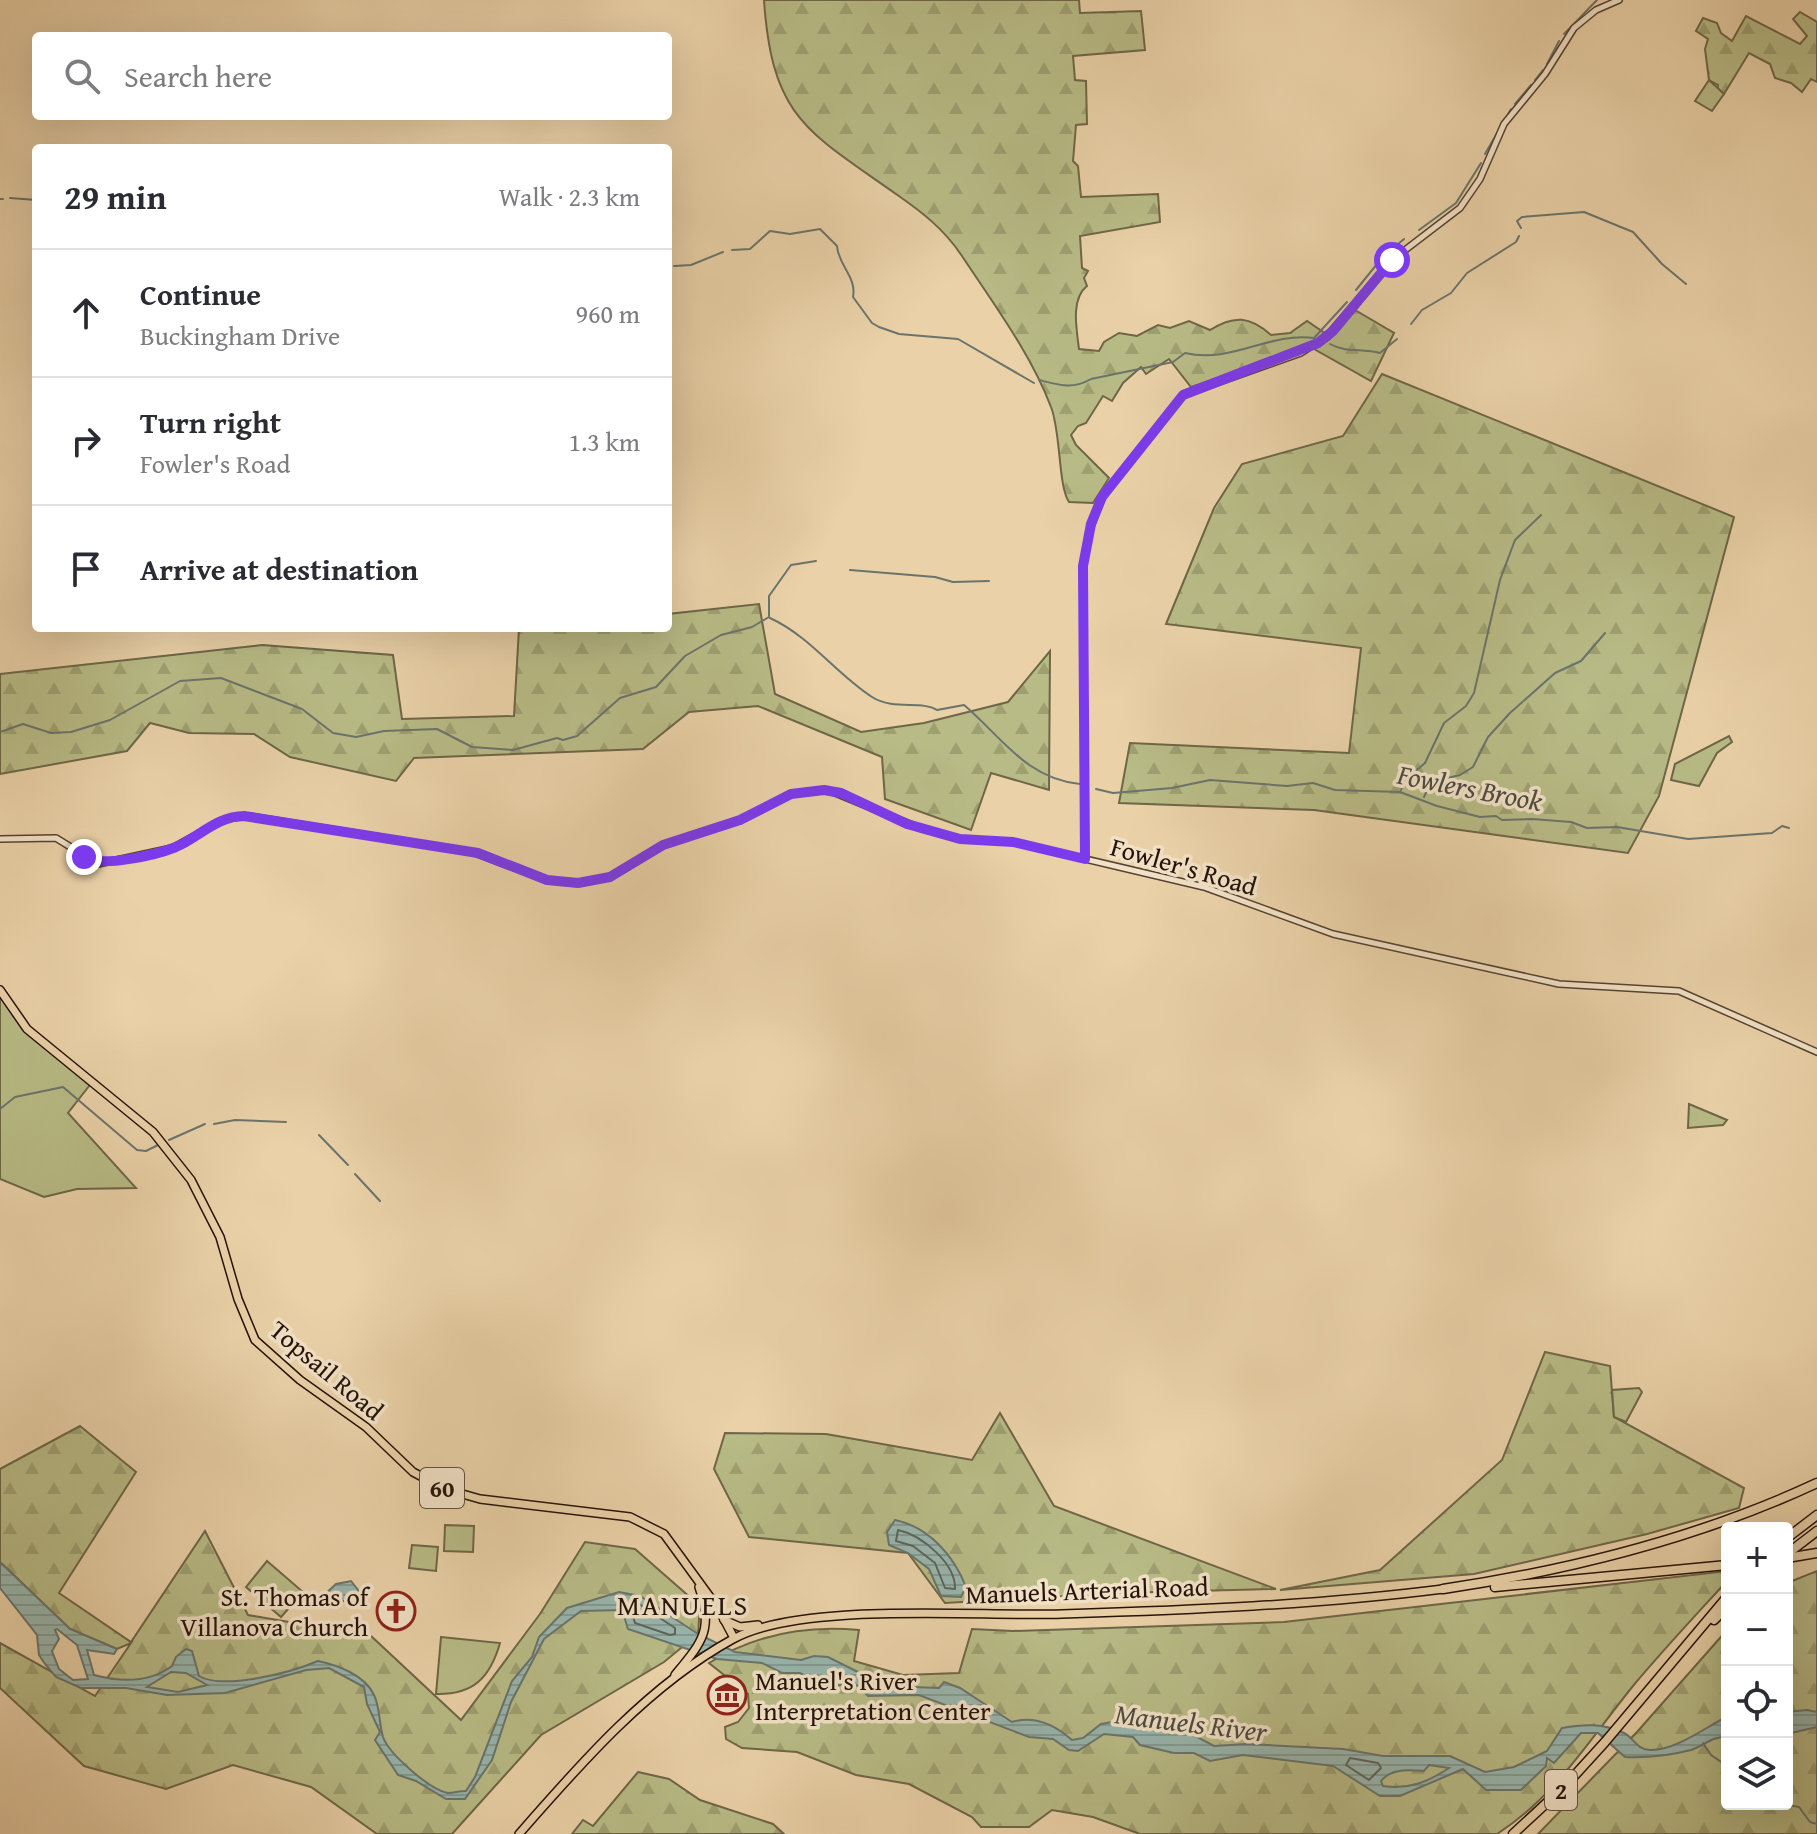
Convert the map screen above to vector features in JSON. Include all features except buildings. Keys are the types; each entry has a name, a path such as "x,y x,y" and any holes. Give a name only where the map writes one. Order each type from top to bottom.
{"highway":[{"path":"1443,1589 1509,1579 1606,1558 1703,1529 1817,1483"},
{"path":"1793,1533 1817,1515"},
{"path":"1793,1551 1817,1531"},
{"path":"1793,1556 1814,1554"},
{"path":"1443,1589 1721,1566"},
{"name":"2","path":"1513,1834 1565,1786 1605,1742 1721,1604"},
{"name":"2","path":"1687,1645 1721,1613"}],"main road":[{"name":"Topsail Road","path":"0,990 27,1029 153,1132 191,1180 220,1237 238,1299 255,1340 300,1380 366,1427 413,1472 445,1489 480,1499 630,1517 664,1534 734,1638"},
{"path":"519,1834 588,1757 668,1683 690,1657 705,1632 707,1617 696,1578"},
{"name":"Manuels Arterial Road","path":"668,1683 734,1638 780,1624 865,1616 1079,1613 1373,1598 1443,1589"},
{"path":"724,1620 740,1627 780,1624"}],"street":[{"path":"1085,859 1083,566 1091,524 1102,497 1183,395 1301,353 1326,337 1392,260 1460,208 1480,179 1504,124 1545,74 1574,28 1596,10 1619,0"},
{"name":"Fowler's Road","path":"0,839 53,837 98,864 172,848 225,819 244,816 472,852 547,880 582,883 610,877 663,845 740,820 791,794 820,789 841,793 907,824 960,839 1013,842 1204,887 1333,934 1559,984 1679,991 1817,1052"}],"green space":[{"path":"764,0 1079,0 1080,13 1141,11 1145,50 1073,56 1075,80 1086,81 1087,124 1076,125 1073,161 1078,166 1081,197 1158,194 1160,222 1080,236 1082,268 1088,271 1084,278 1087,286 1076,307 1079,349 1099,351 1104,342 1119,333 1137,336 1158,325 1170,328 1189,321 1210,330 1234,320 1249,321 1271,335 1290,333 1307,321 1326,334 1294,352 1191,387 1169,359 1146,374 1141,367 1123,383 1112,401 1103,396 1086,423 1078,426 1071,435 1076,445 1109,478 1093,503 1069,502 1063,484 1051,407 999,310 940,229 915,207 839,154 800,118 786,97 775,71"},
{"path":"1800,12 1817,22 1817,82 1811,79 1802,92 1791,83 1775,78 1770,64 1749,53 1724,94 1717,91 1718,85 1709,80 1705,49 1708,39 1696,31 1703,18 1717,23 1721,33 1732,41 1746,16 1800,44 1807,36 1793,19"},
{"path":"1709,80 1724,94 1712,111 1695,101"},
{"path":"1355,310 1394,333 1371,381 1314,349 1330,339"},
{"path":"1382,374 1734,517 1659,796 1628,853 1314,810 1119,803 1130,743 1349,753 1361,648 1166,624 1214,508 1242,464 1343,436"},
{"path":"759,604 775,694 861,732 924,723 1008,702 1050,651 1049,790 991,773 971,830 885,799 882,757 758,706 689,712 643,749 414,758 396,781 290,757 254,734 189,733 150,723 127,751 0,774 0,674 262,645 393,655 402,719 514,716 519,632 672,632 672,614"},
{"path":"1729,736 1732,742 1717,753 1699,786 1671,780 1675,764"},
{"path":"0,990 27,1029 93,1081 68,1113 136,1188 77,1189 44,1197 0,1179"},
{"path":"1689,1104 1727,1120 1723,1125 1688,1128"},
{"path":"1545,1352 1610,1366 1614,1417 1744,1488 1739,1508 1647,1534 1474,1574 1280,1590 1380,1570 1502,1460"},
{"path":"1639,1388 1642,1392 1626,1422 1614,1417 1612,1390"},
{"path":"1000,1413 1054,1506 1276,1589 1118,1593 945,1603 908,1553 749,1537 714,1469 725,1433 826,1434 972,1460"},
{"path":"80,1426 136,1472 59,1593 131,1642 205,1531 248,1615 371,1636 461,1720 540,1614 585,1542 635,1549 700,1606 698,1634 664,1662 541,1735 452,1834 377,1834 311,1787 233,1765 166,1789 84,1766 0,1688 0,1643 95,1696 131,1643 117,1649 70,1629 0,1562 0,1469"},
{"path":"445,1525 474,1526 473,1552 444,1551"},
{"path":"412,1545 438,1547 436,1571 409,1568"},
{"path":"267,1561 303,1592 281,1617 246,1587"},
{"path":"1817,1571 1817,1834 1538,1834 1637,1732 1721,1637 1721,1810 1793,1810 1793,1581"},
{"path":"1721,1572 1721,1588 1644,1673 1571,1766 1537,1803 1497,1834 1140,1834 1093,1817 1052,1810 1029,1827 981,1827 972,1817 909,1784 856,1775 797,1752 742,1748 726,1739 725,1727 738,1722 749,1708 748,1694 709,1663 744,1645 781,1634 839,1629 859,1630 854,1661 903,1675 959,1673 972,1629 1013,1631 1284,1622"},
{"path":"441,1637 500,1643 491,1666 478,1682 460,1691 436,1694"},
{"path":"638,1772 669,1779 700,1800 773,1824 784,1834 572,1834 583,1820 593,1826"}],"water":[{"path":"895,1520 919,1529 939,1544 955,1564 966,1587 961,1597 941,1596 929,1569 908,1553 889,1545 887,1532"},
{"path":"0,1562 70,1629 117,1649 114,1654 87,1650 94,1675 124,1680 154,1676 172,1666 176,1657 186,1649 192,1651 199,1676 210,1680 240,1681 318,1661 342,1668 370,1688 377,1705 383,1737 393,1752 421,1778 448,1793 466,1791 475,1777 512,1681 532,1657 539,1637 567,1608 619,1592 640,1596 698,1634 735,1652 801,1660 814,1656 828,1657 886,1686 939,1688 944,1682 960,1688 1012,1722 1029,1720 1044,1723 1072,1740 1083,1738 1101,1724 1112,1722 1164,1731 1184,1730 1214,1746 1246,1744 1343,1749 1383,1756 1450,1756 1485,1772 1514,1767 1547,1751 1562,1728 1609,1727 1650,1750 1679,1743 1721,1720 1721,1738 1674,1754 1625,1757 1598,1733 1581,1733 1554,1763 1547,1758 1546,1766 1521,1790 1486,1790 1463,1769 1400,1796 1380,1796 1333,1766 1243,1755 1210,1761 1194,1753 1174,1753 1140,1745 1133,1737 1104,1734 1078,1751 1069,1750 1053,1739 1029,1737 919,1695 868,1696 853,1682 828,1688 800,1673 782,1673 762,1663 717,1659 628,1629 622,1610 581,1611 544,1639 511,1702 492,1760 465,1799 446,1799 416,1781 398,1775 375,1740 380,1732 367,1704 364,1687 329,1668 306,1670 225,1693 167,1695 126,1688 81,1688 56,1677 45,1664 39,1655 37,1635 0,1588","holes":["55,1630 77,1645 88,1679 73,1680 59,1669 52,1651 59,1639","171,1672 186,1673 207,1685 178,1692 147,1687","1429,1765 1449,1768 1409,1786 1383,1786 1381,1781 1395,1772 1424,1771"]},
{"path":"351,1581 362,1595 361,1605 339,1600 308,1608 311,1597 322,1597 336,1584"},
{"path":"1793,1711 1817,1712 1817,1727 1793,1733"}],"waterway":[{"path":"1564,34 1597,0"},
{"path":"1547,64 1559,41"},
{"path":"1535,80 1543,70"},
{"path":"1515,104 1531,85"},
{"path":"1485,154 1511,109"},
{"path":"1419,230 1456,203 1481,163"},
{"path":"10,198 32,200"},
{"path":"1521,228 1517,221 1522,217 1584,212 1633,232 1662,264 1686,284"},
{"path":"732,250 750,249 770,231 790,234 820,229 837,246 852,283 853,297 872,323 899,334 958,339 1034,383"},
{"path":"1411,324 1422,310 1451,293 1467,273 1516,242 1519,236"},
{"path":"1385,255 1404,239"},
{"path":"674,266 691,265 723,252"},
{"path":"1356,290 1377,264"},
{"path":"1039,380 1071,385 1173,362 1185,353 1219,354 1281,339 1314,338 1347,302"},
{"path":"1330,344 1380,353 1397,339"},
{"path":"1401,790 1405,780 1425,763 1444,723 1466,706 1474,693 1500,580 1515,540 1541,515"},
{"path":"769,616 769,596 791,565 816,561"},
{"path":"850,570 935,577 953,582 989,581"},
{"name":"Fowlers Brook","path":"0,732 23,724 51,733 71,732 110,720 180,681 221,678 302,709 333,733 356,737 384,731 437,729 472,747 513,750 577,736 620,698 656,687 685,656 721,635 752,627 769,617"},
{"name":"Fowlers Brook","path":"770,618 811,645 872,697 889,704 937,710 964,705 1029,765 1044,774 1080,784"},
{"path":"1424,797 1431,782 1460,775 1473,767 1488,737 1510,713 1555,673 1581,661 1605,633"},
{"name":"Fowlers Brook","path":"1096,789 1113,793 1172,788 1210,780 1287,786 1313,783 1335,790 1400,792 1480,817 1571,822 1587,828 1617,827 1688,839 1772,833 1782,826 1789,828"},
{"path":"0,1109 15,1097 63,1087 137,1150 146,1151 158,1145"},
{"path":"214,1124 235,1120 286,1122"},
{"path":"169,1140 205,1124"},
{"path":"319,1135 348,1165"},
{"path":"355,1174 380,1201"},
{"path":"1703,1743 1711,1755 1721,1762"},
{"path":"1793,1806 1799,1807 1810,1822 1817,1824"}],"place":[{"name":"St. Thomas of Villanova Church","path":"396,1611"},
{"name":"Manuel's River Interpretation Center","path":"727,1695"}],"district":[{"name":"MANUELS","path":"683,1604"}],"route":[{"path":"84,857 98,864 167,850 225,819 244,816 472,852 547,880 582,883 610,877 663,845 740,820 791,794 820,789 841,793 907,824 960,839 1013,842 1085,859 1083,566 1088,534 1099,502 1160,420 1183,395 1301,353 1318,343 1333,331 1392,260"}],"water label":[{"name":"Manuels River","path":"1191,1722"}]}
